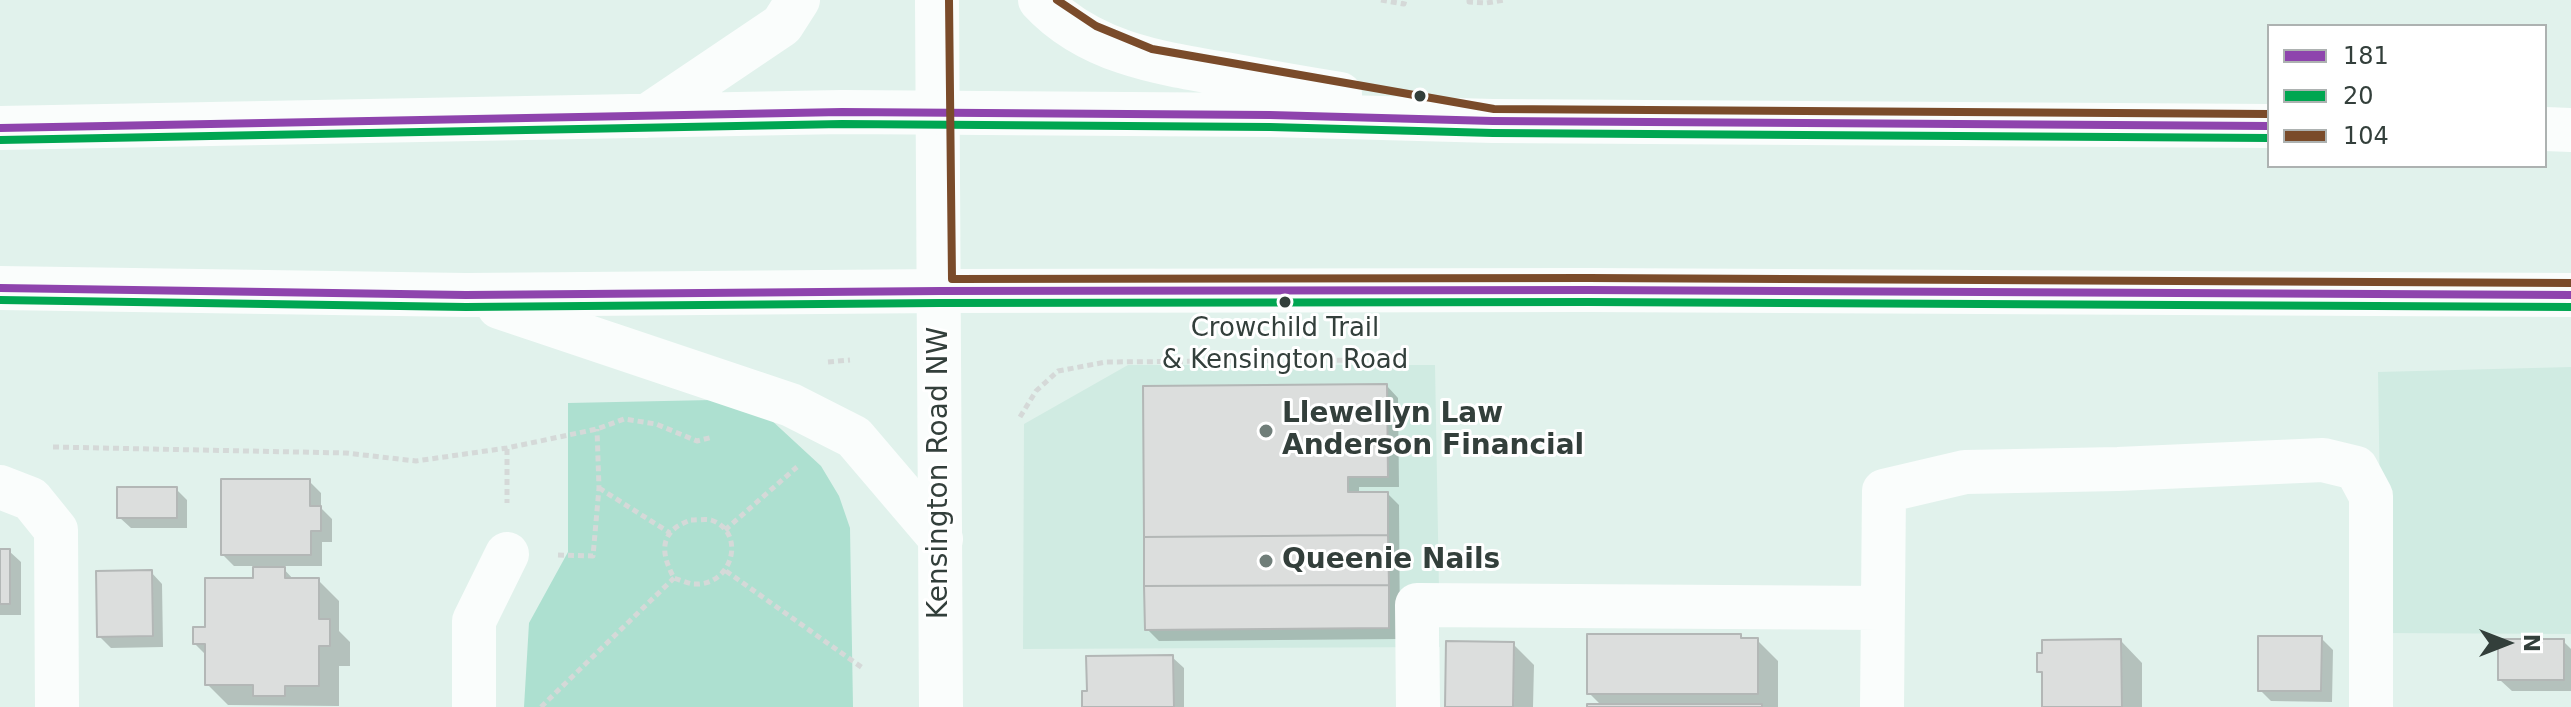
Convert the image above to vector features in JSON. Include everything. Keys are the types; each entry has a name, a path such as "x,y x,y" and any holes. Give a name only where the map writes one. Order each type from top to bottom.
{"main road":[{"path":"647,116 782,25 798,0"},
{"name":"Kensington Road NW","path":"937,0 941,707"},
{"path":"1040,0 1053,14 1103,45 1149,61 1493,121"},
{"path":"0,128 937,112 1493,121 2267,126"},
{"path":"2547,129 2571,130"},
{"path":"0,288 466,295 1604,290 2571,295"},
{"path":"466,295 791,405 854,437 941,539"},
{"path":"1882,707 1884,491 1965,472 2323,460 2356,468 2371,496 2371,707"},
{"path":"0,487 31,499 56,530 57,707"},
{"path":"474,707 474,621 507,554"},
{"path":"1418,707 1417,605 1882,608"}],"path":[{"path":"1381,0 1404,4 1405,0"},
{"path":"1469,0 1486,3 1505,0"},
{"path":"1020,417 1036,391 1058,371 1106,362 1361,360"},
{"path":"45,447 346,453 416,461 507,448 597,429 599,488 593,556 507,554"},
{"path":"725,530 803,461"},
{"path":"599,488 670,533"},
{"path":"691,520 710,520 725,530 731,545 726,571 715,581 693,584 674,578 665,562 664,542 676,525 691,520"},
{"path":"726,571 864,669"},
{"path":"541,707 674,578"}],"shaded area":[{"path":"1128,365 1435,365 1440,647 1023,649 1024,424"},
{"path":"2571,367 2571,634 2382,633 2378,372"}],"green space":[{"path":"712,400 756,406 821,466 839,496 850,528 853,707 524,707 529,623 568,552 568,403"}],"building":[{"name":"Llewellyn Law Anderson Financial","path":"1387,384 1388,477 1348,477 1348,492 1388,492 1388,535 1144,537 1143,386"},
{"path":"221,479 310,479 310,506 321,506 321,531 311,531 311,555 221,555"},
{"path":"117,487 177,487 177,518 117,518"},
{"name":"Queenie Nails","path":"1388,535 1389,585 1144,586 1144,537"},
{"path":"0,549 10,549 10,604 0,604"},
{"path":"253,567 285,567 285,578 319,578 319,619 330,619 330,646 319,646 319,686 285,686 285,696 253,696 253,685 205,685 205,644 193,644 193,627 205,627 205,578 253,578"},
{"path":"152,570 153,636 97,637 96,571"},
{"path":"1389,585 1389,628 1145,630 1144,586"},
{"path":"1587,634 1741,634 1741,638 1758,638 1758,694 1587,694"},
{"path":"2258,636 2322,636 2321,691 2258,691"},
{"path":"2121,639 2122,707 2042,707 2042,672 2037,672 2037,653 2042,653 2042,640"},
{"path":"2498,639 2564,639 2564,680 2498,680"},
{"path":"1446,641 1514,642 1513,707 1445,707"},
{"path":"1173,655 1174,707 1082,707 1082,691 1087,691 1086,656"},
{"path":"1587,704 1762,704 1762,707 1587,707"}],"transit line":[{"name":"104","path":"949,0 952,279 1588,278 2571,283"},
{"name":"104","path":"1057,0 1096,26 1152,49 1494,109 2267,114"},
{"name":"181","path":"0,128 842,112 1270,115 1493,121 2267,126"},
{"name":"20","path":"0,140 842,124 1270,127 1493,133 2267,138"},
{"name":"181","path":"0,288 466,295 1588,290 2571,295"},
{"name":"20","path":"0,300 466,307 1588,302 2571,307"}],"place":[{"name":"Crowchild Trail & Kensington Road","path":"1285,302"},
{"name":"Llewellyn Law Anderson Financial","path":"1266,431"},
{"name":"Queenie Nails","path":"1266,561"}]}
